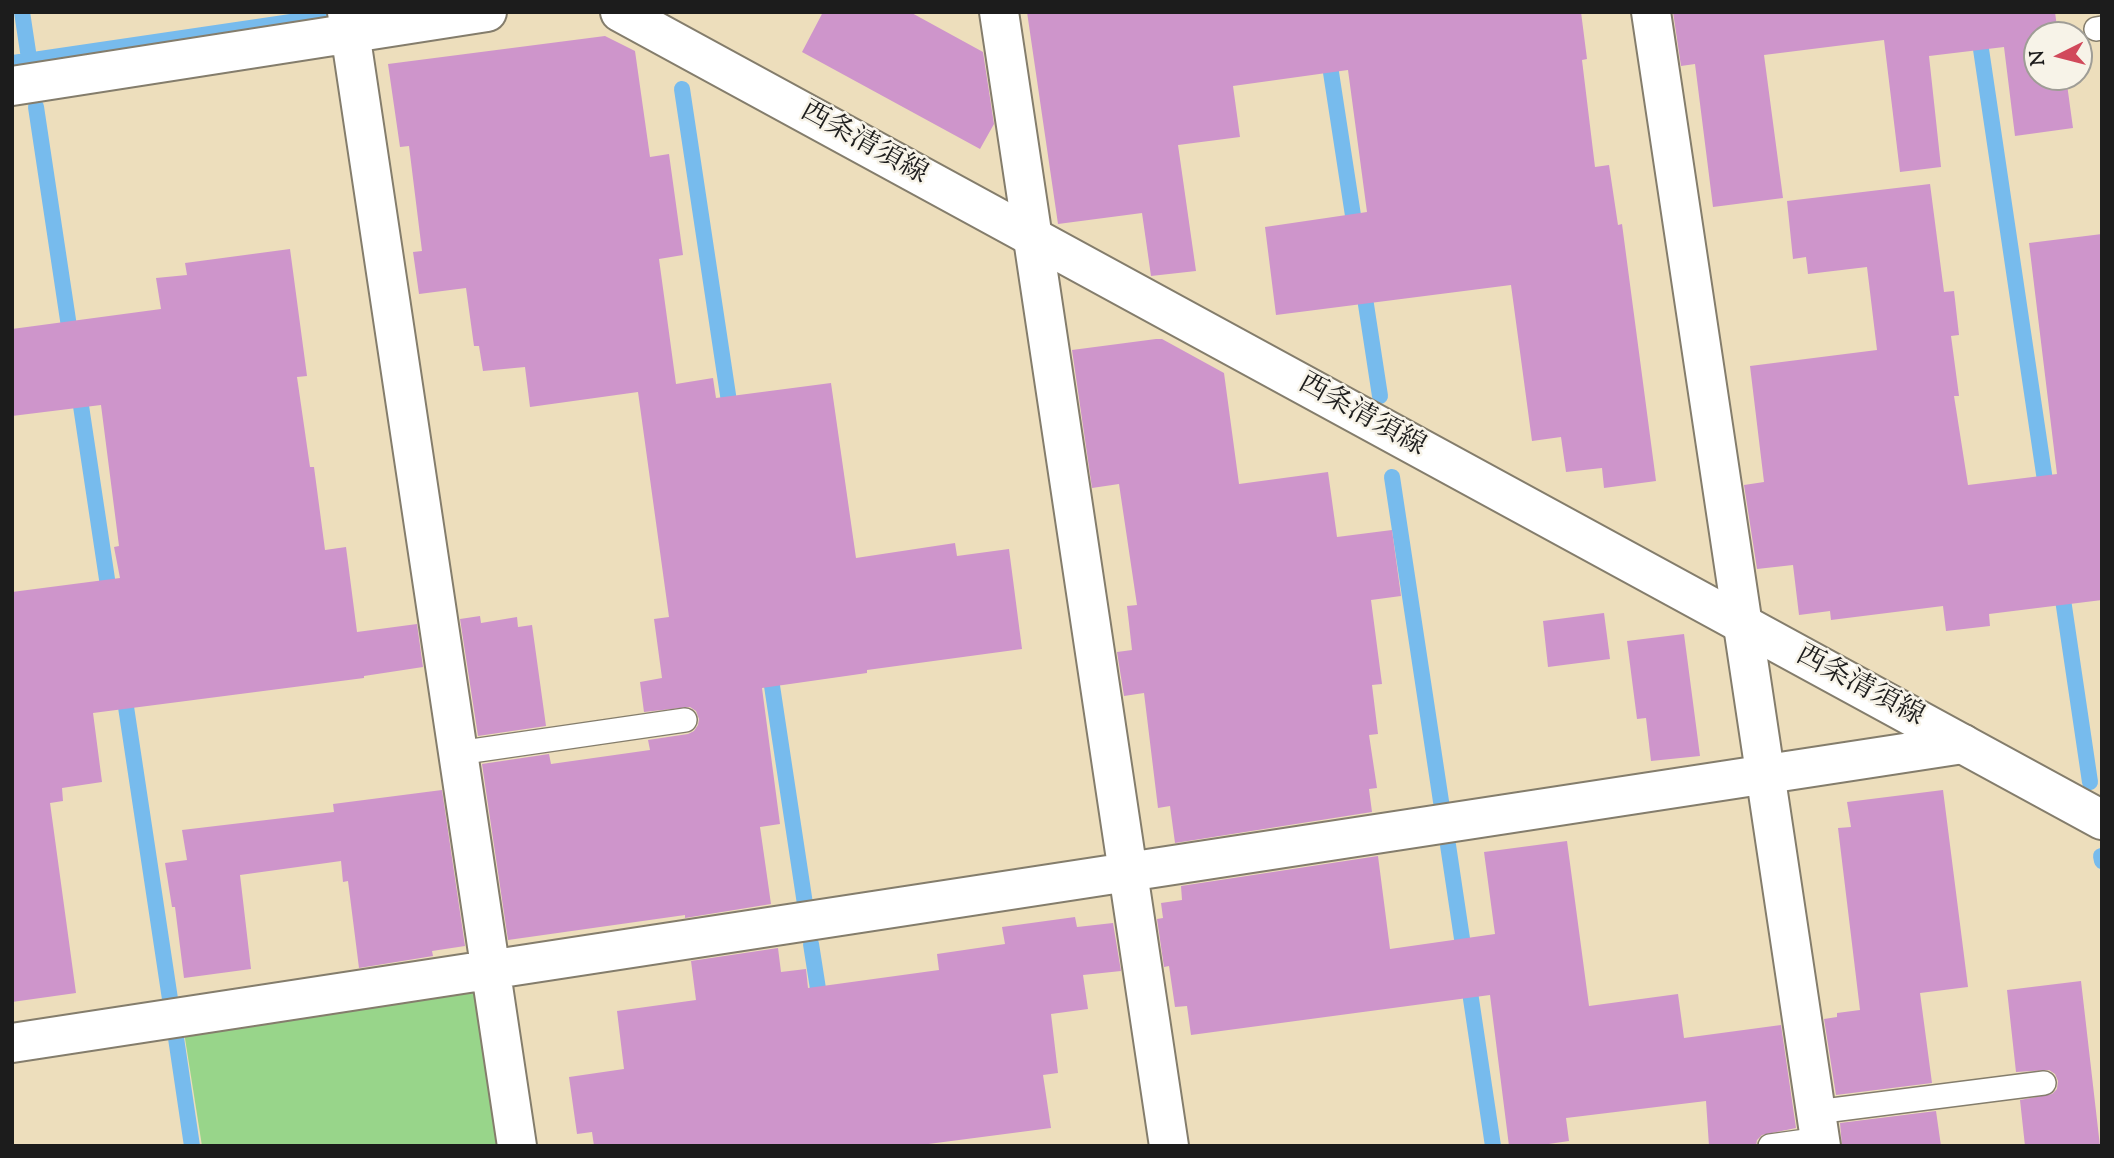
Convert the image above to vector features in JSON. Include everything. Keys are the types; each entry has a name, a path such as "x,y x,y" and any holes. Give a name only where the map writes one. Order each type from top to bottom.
{"street":[{"path":"12,86 349,23 487,12"},
{"name":"西条清須線","path":"620,12 2102,820"},
{"path":"999,12 1169,1146"},
{"path":"1651,12 1819,1132"},
{"path":"349,23 517,1146"},
{"path":"12,1043 1963,744"}],"lane":[{"path":"458,753 685,720"},
{"path":"1770,1146 1819,1132 2044,1083"}],"green space":[{"path":"469,989 483,1000 504,1146 202,1146 184,1032"}],"building":[{"path":"823,12 910,12 983,52 994,124 980,149 802,52"},
{"path":"1027,12 1581,12 1587,59 1582,60 1595,167 1609,165 1618,225 1622,224 1656,481 1604,488 1602,468 1566,472 1561,437 1532,441 1511,285 1276,315 1265,227 1367,212 1348,70 1233,86 1240,137 1178,145 1196,271 1151,276 1142,213 1058,224"},
{"path":"1673,12 2055,12 2056,21 2023,21 2023,91 2068,91 2073,128 2015,136 2004,47 1929,56 1941,167 1900,172 1884,40 1764,55 1783,198 1713,207 1695,64 1681,66"},
{"path":"605,36 635,51 650,157 669,154 683,255 659,259 676,384 713,378 716,398 831,383 856,558 955,543 957,556 1009,549 1022,649 867,670 867,673 762,688 780,824 760,827 771,904 685,918 685,915 508,940 482,764 549,754 551,764 650,750 648,740 688,734 694,731 699,719 696,711 690,707 644,712 640,682 662,678 654,619 669,617 638,392 530,407 525,367 483,371 479,346 474,346 466,288 419,294 413,252 422,251 409,146 400,147 388,64"},
{"path":"1930,184 1944,292 1954,291 1959,335 1951,336 1959,396 1954,396 1968,485 2057,474 2029,243 2102,234 2102,600 1989,614 1990,626 1946,631 1943,606 1831,620 1830,611 1799,615 1793,565 1757,569 1744,485 1764,482 1750,366 1877,350 1867,267 1808,274 1806,257 1793,259 1787,201"},
{"path":"290,249 307,376 297,377 310,467 314,467 325,550 346,547 357,632 417,624 423,667 364,678 93,713 102,782 62,788 63,801 50,803 76,993 12,1002 12,592 120,578 114,547 119,546 101,405 12,416 12,329 161,309 156,278 187,275 185,263"},
{"path":"1162,339 1224,373 1239,484 1328,472 1337,537 1392,530 1401,596 1371,600 1382,684 1372,685 1378,734 1369,735 1377,788 1369,789 1372,812 1175,843 1170,806 1158,808 1144,693 1124,696 1117,652 1132,650 1127,606 1137,605 1119,484 1092,488 1072,350"},
{"path":"1604,613 1610,659 1548,667 1543,621"},
{"path":"480,616 481,623 517,617 518,627 532,625 546,726 478,736 460,619"},
{"path":"1684,634 1700,756 1651,761 1646,718 1637,719 1627,641"},
{"path":"442,790 465,946 432,951 433,956 359,968 348,881 343,882 341,861 240,875 251,969 184,978 175,907 172,907 165,863 187,860 182,830 334,812 333,804"},
{"path":"1943,790 1968,987 1920,993 1932,1083 1836,1095 1824,1019 1837,1017 1837,1013 1860,1010 1838,828 1851,827 1847,802"},
{"path":"1567,841 1589,1006 1678,994 1684,1038 1781,1025 1796,1128 1762,1135 1756,1146 1709,1146 1706,1101 1566,1118 1569,1141 1535,1146 1509,1146 1490,995 1191,1035 1187,1006 1175,1007 1169,966 1164,967 1157,919 1163,918 1161,903 1182,900 1181,886 1378,856 1390,949 1495,934 1484,852"},
{"path":"1075,917 1077,927 1113,923 1121,971 1083,975 1088,1009 1051,1014 1058,1073 1043,1075 1051,1128 913,1146 594,1146 592,1132 577,1134 569,1077 624,1069 617,1011 696,1000 691,961 778,948 781,972 806,969 808,988 939,970 937,954 1005,944 1002,927"},
{"path":"2081,981 2100,1146 2025,1146 2020,1100 2052,1094 2057,1089 2058,1081 2055,1074 2049,1070 2016,1072 2007,990"},
{"path":"1936,1111 1941,1146 1842,1146 1840,1123"}],"waterway":[{"path":"22,12 30,65"},
{"path":"13,63 325,17"},
{"path":"1978,29 2047,494"},
{"path":"1328,53 1356,235"},
{"path":"682,89 731,415"},
{"path":"36,107 71,340"},
{"path":"1363,285 1380,396"},
{"path":"78,386 110,599"},
{"path":"1392,477 1442,808"},
{"path":"2061,586 2090,782"},
{"path":"769,666 805,904"},
{"path":"123,687 170,999"},
{"path":"1448,845 1493,1146"},
{"path":"2101,856 2102,861"},
{"path":"811,944 821,1008"},
{"path":"176,1038 192,1146"}]}
